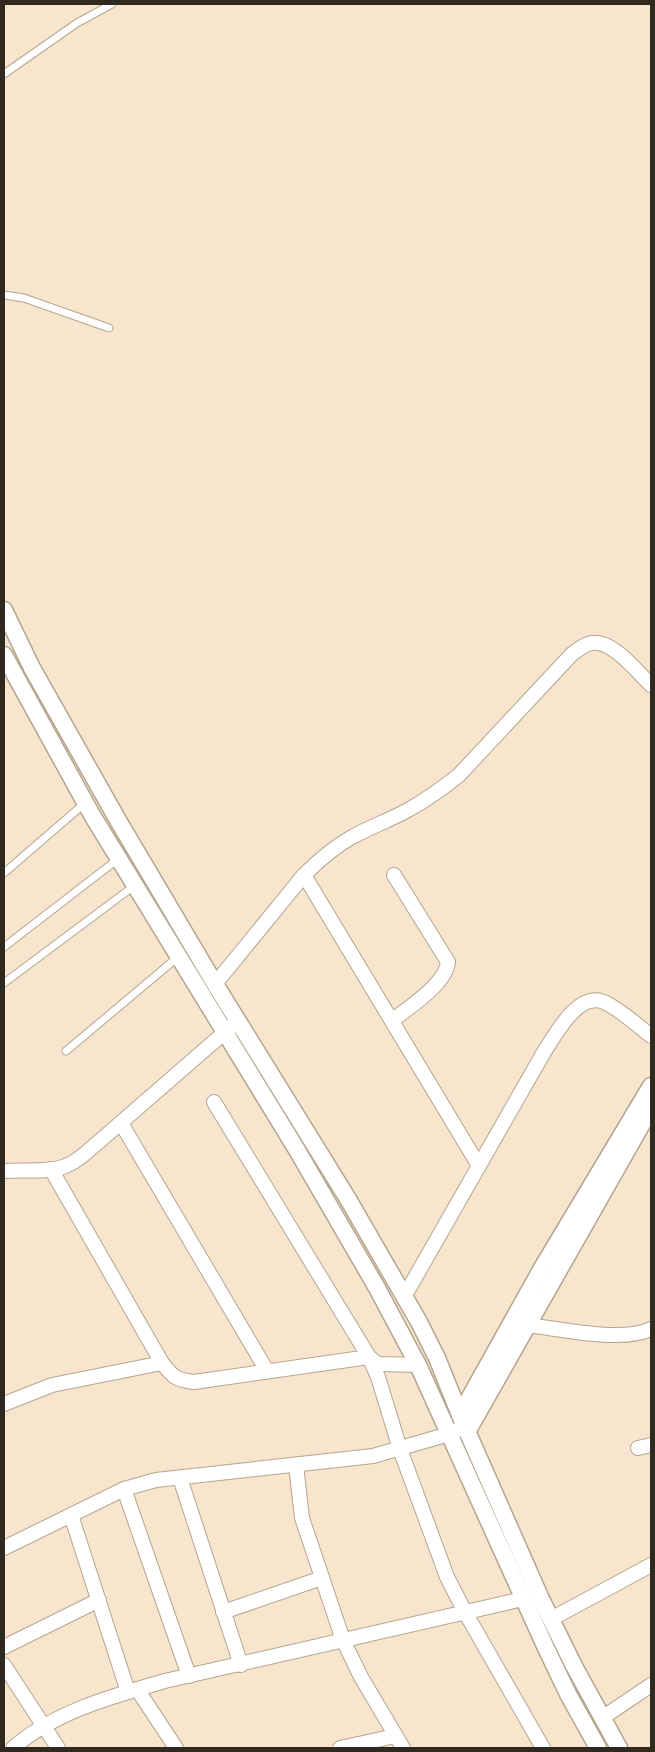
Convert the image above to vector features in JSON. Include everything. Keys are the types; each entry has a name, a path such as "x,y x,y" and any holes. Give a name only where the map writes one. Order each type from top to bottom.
{"street":[{"path":"4,610 32,668 73,742 215,984 348,1199 419,1322 437,1358 464,1425 551,1620 619,1748"},
{"path":"215,984 304,875 333,848 409,810 459,775 572,654 583,646 594,642 614,649 651,685"},
{"path":"4,655 85,803 302,1159 377,1288 418,1365 523,1599 568,1694 598,1748"},
{"path":"304,875 479,1166"},
{"path":"392,1021 442,980 448,962 394,875"},
{"path":"404,1297 544,1052 563,1024 579,1006 588,1001 604,1002 618,1010 651,1036"},
{"path":"4,1171 51,1169 73,1163 238,1021"},
{"path":"521,1323 542,1268 651,1086"},
{"path":"214,1102 369,1356 378,1377 400,1449 447,1577 543,1748"},
{"path":"4,1548 124,1489 156,1480 373,1456 449,1434 464,1425 521,1323 651,1108"},
{"path":"121,1122 266,1371"},
{"path":"51,1169 162,1363 171,1375 180,1380 194,1382 369,1356 378,1364 418,1365"},
{"path":"521,1323 625,1336 651,1329"},
{"path":"4,1404 52,1385 162,1363"},
{"path":"296,1465 302,1518 343,1640 361,1677 402,1748"},
{"path":"180,1478 241,1665"},
{"path":"124,1489 189,1676"},
{"path":"71,1515 98,1600 133,1691 176,1748"},
{"path":"551,1620 651,1565"},
{"path":"223,1612 322,1578"},
{"path":"13,1748 43,1726 87,1706 133,1691 189,1676 523,1599"},
{"path":"4,1647 98,1600"},
{"path":"4,1665 58,1748"},
{"path":"602,1718 651,1685"},
{"path":"340,1748 395,1736"}],"lane":[{"path":"4,74 78,23 112,4"},
{"path":"4,295 24,298 110,328"},
{"path":"4,873 85,803"},
{"path":"4,947 118,858"},
{"path":"4,983 135,885"},
{"path":"66,1051 178,957"}]}
